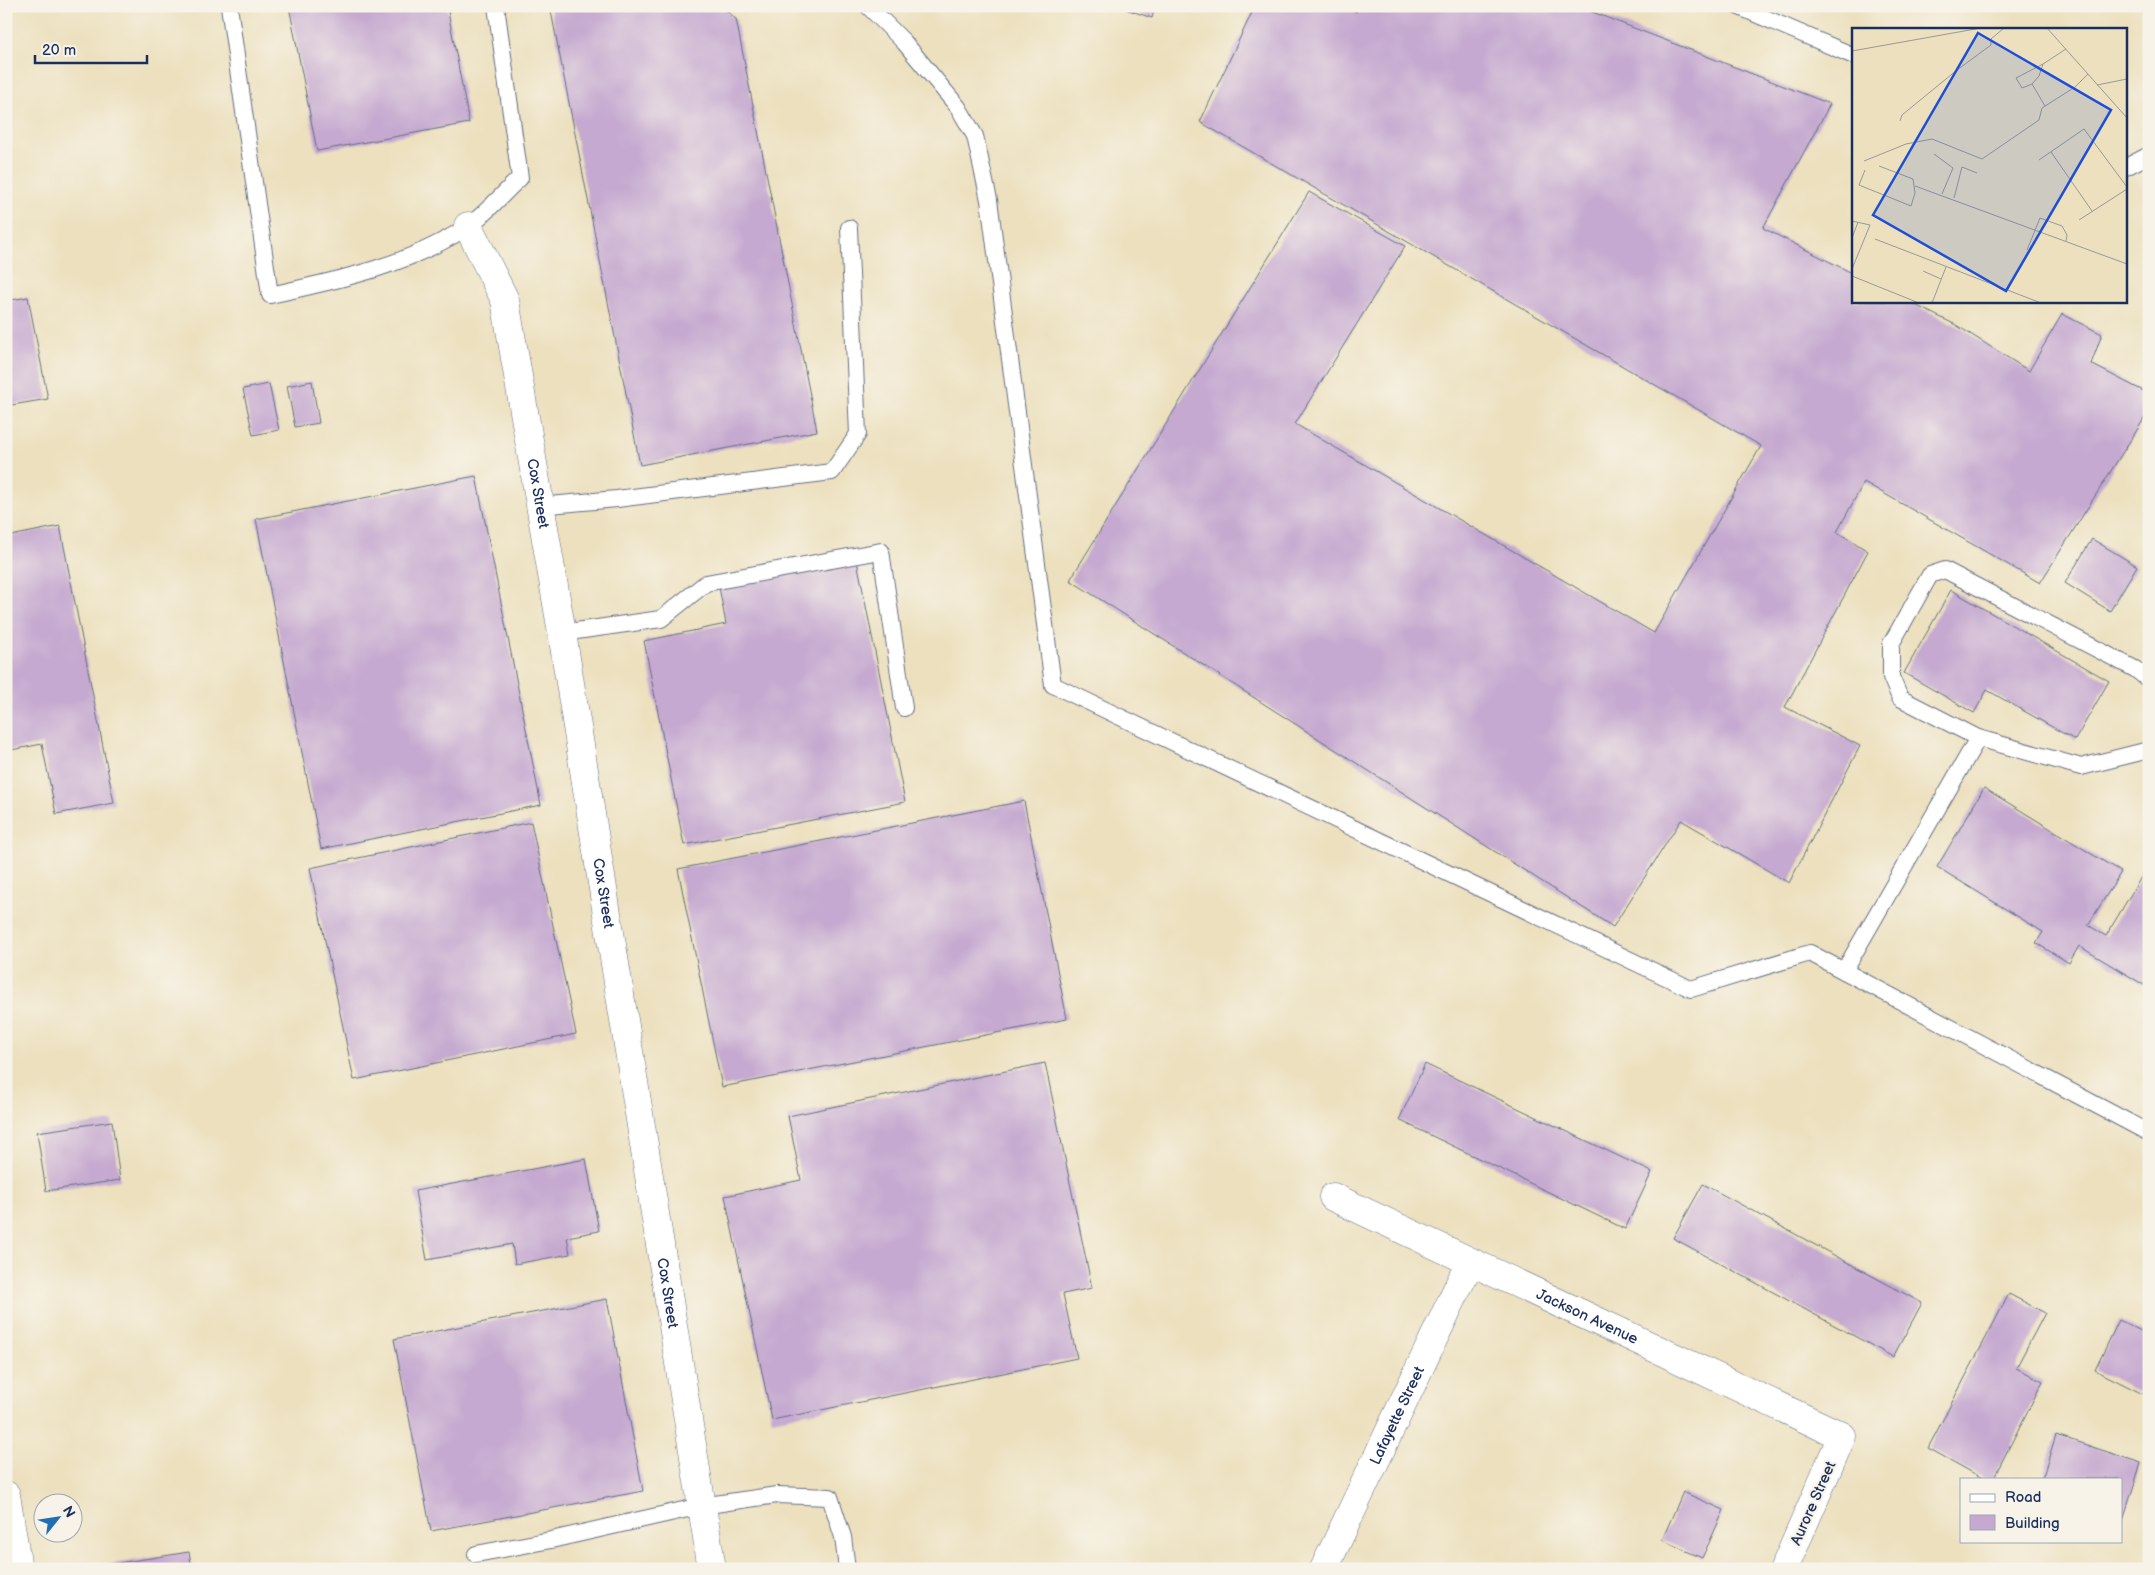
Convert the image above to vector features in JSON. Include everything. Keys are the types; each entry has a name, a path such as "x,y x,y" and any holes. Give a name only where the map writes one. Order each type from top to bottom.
{"street":[{"name":"Cox Street","path":"468,226 505,300 538,506 562,633 712,1569"},
{"name":"Jackson Avenue","path":"1333,1197 1842,1436"},
{"name":"Lafayette Street","path":"1324,1569 1470,1262"},
{"name":"Aurore Street","path":"1784,1569 1842,1436"},
{"path":"6,1496 18,1569"}],"lane":[{"path":"230,6 270,295 347,279 409,259 468,226 520,178 496,6"},
{"path":"868,6 904,42 940,85 958,107 975,136 989,200 1053,685 1691,989 1810,952 2149,1133"},
{"path":"1737,6 1852,55"},
{"path":"2128,166 2149,155"},
{"path":"538,506 627,498 832,472 858,434 849,228"},
{"path":"562,633 661,619 706,584 881,551 904,708"},
{"path":"2149,680 2135,670 1946,570 1930,575 1891,644 1891,676 1900,698 1978,738 2081,767 2149,750"},
{"path":"1844,971 1978,738"},
{"path":"476,1554 551,1540 702,1506 777,1495 830,1497 843,1538 847,1569"}],"building":[{"path":"289,6 447,6 469,123 317,151"},
{"path":"550,6 721,6 736,19 817,431 640,465"},
{"path":"1117,6 1155,6 1152,18"},
{"path":"1255,6 1345,6 1356,12 1359,6 1577,6 1830,104 1763,228 1852,273 1852,302 1909,302 1956,325 2029,371 2062,314 2102,334 2091,364 2149,394 2149,411 2040,583 1864,482 1837,532 1868,551 1785,707 1860,746 1789,883 1681,820 1613,927 1070,580 1309,192 1405,246 1295,424 1654,633 1761,446 1200,122"},
{"path":"28,297 48,399 6,406 6,301"},
{"path":"312,381 319,423 295,427 287,386"},
{"path":"269,384 279,430 253,435 243,389"},
{"path":"476,476 541,805 321,849 256,519"},
{"path":"60,526 114,803 56,814 42,744 6,751 6,537"},
{"path":"2092,539 2137,566 2110,611 2065,583"},
{"path":"857,561 905,802 684,845 644,641 726,624 719,587"},
{"path":"1951,590 2109,681 2075,740 1987,690 1974,713 1904,673"},
{"path":"1984,788 2121,872 2088,925 2106,936 2149,864 2149,988 2079,946 2069,963 2036,943 2043,932 1937,867"},
{"path":"1024,801 1067,1019 722,1087 678,869"},
{"path":"531,822 576,1034 354,1080 310,868"},
{"path":"1045,1063 1092,1288 1063,1294 1077,1358 772,1420 725,1196 801,1180 788,1116"},
{"path":"1425,1064 1652,1172 1625,1229 1399,1120"},
{"path":"112,1121 120,1180 46,1191 37,1132"},
{"path":"586,1159 599,1231 567,1237 570,1254 515,1264 512,1244 427,1260 415,1191"},
{"path":"1703,1184 1922,1303 1893,1357 1673,1238"},
{"path":"2009,1294 2045,1313 2016,1368 2043,1381 1994,1478 1982,1478 1928,1448"},
{"path":"607,1299 643,1491 431,1531 394,1339"},
{"path":"2119,1320 2149,1335 2149,1397 2095,1370"},
{"path":"2056,1435 2141,1463 2122,1523 2122,1478 2042,1478"},
{"path":"1683,1492 1724,1510 1702,1558 1662,1540"},
{"path":"189,1552 192,1569 106,1569 106,1565"}]}
